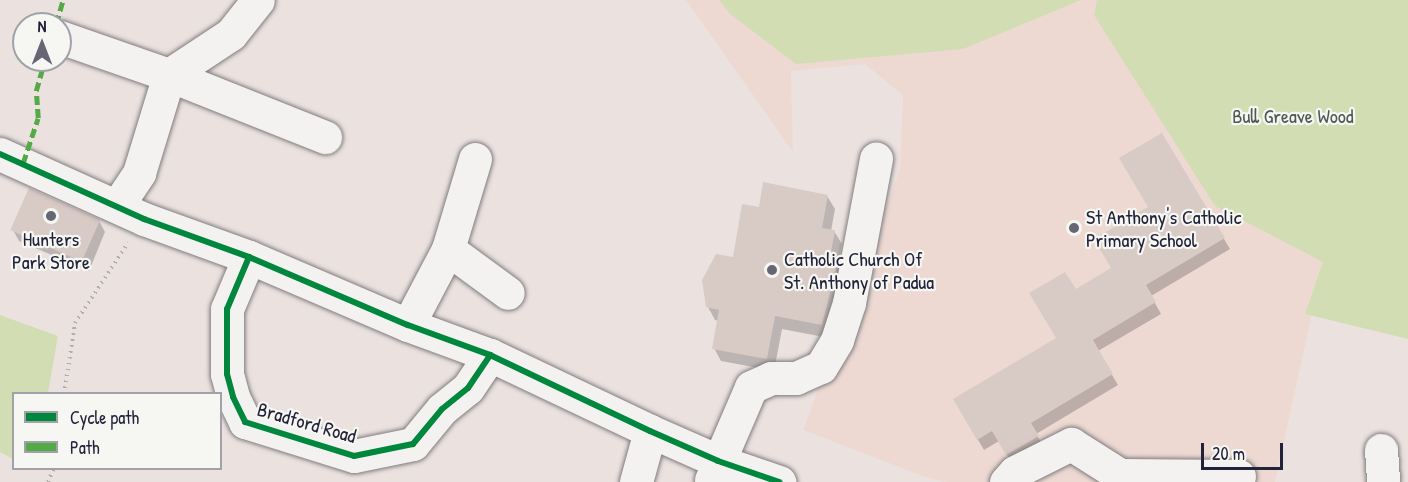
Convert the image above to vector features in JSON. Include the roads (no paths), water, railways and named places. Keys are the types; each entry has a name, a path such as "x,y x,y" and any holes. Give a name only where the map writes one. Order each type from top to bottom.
{"street":[{"path":"130,213 139,173 169,75 231,34 258,0"},
{"path":"72,41 169,75 325,137"},
{"path":"0,154 130,213 249,257 408,324 489,355 650,431 714,471 779,482"},
{"path":"408,324 448,249 475,159"},
{"path":"714,471 751,387 771,378 796,378 821,367 837,340 849,303 876,159"},
{"path":"448,249 508,293"},
{"name":"Bradford Road","path":"249,257 227,309 227,374 233,397 245,422 354,456 412,444 442,409 468,388 489,355"},
{"path":"636,482 650,431"},
{"path":"1006,482 1015,472 1071,444 1120,475 1239,476"}],"place":[{"name":"Hunters Park Store","path":"51,216"},
{"name":"St Anthony's Catholic Primary School","path":"1074,228"},
{"name":"Catholic Church Of St. Anthony of Padua","path":"772,270"}],"park label":[{"name":"Bull Greave Wood","path":"1293,115"}]}
